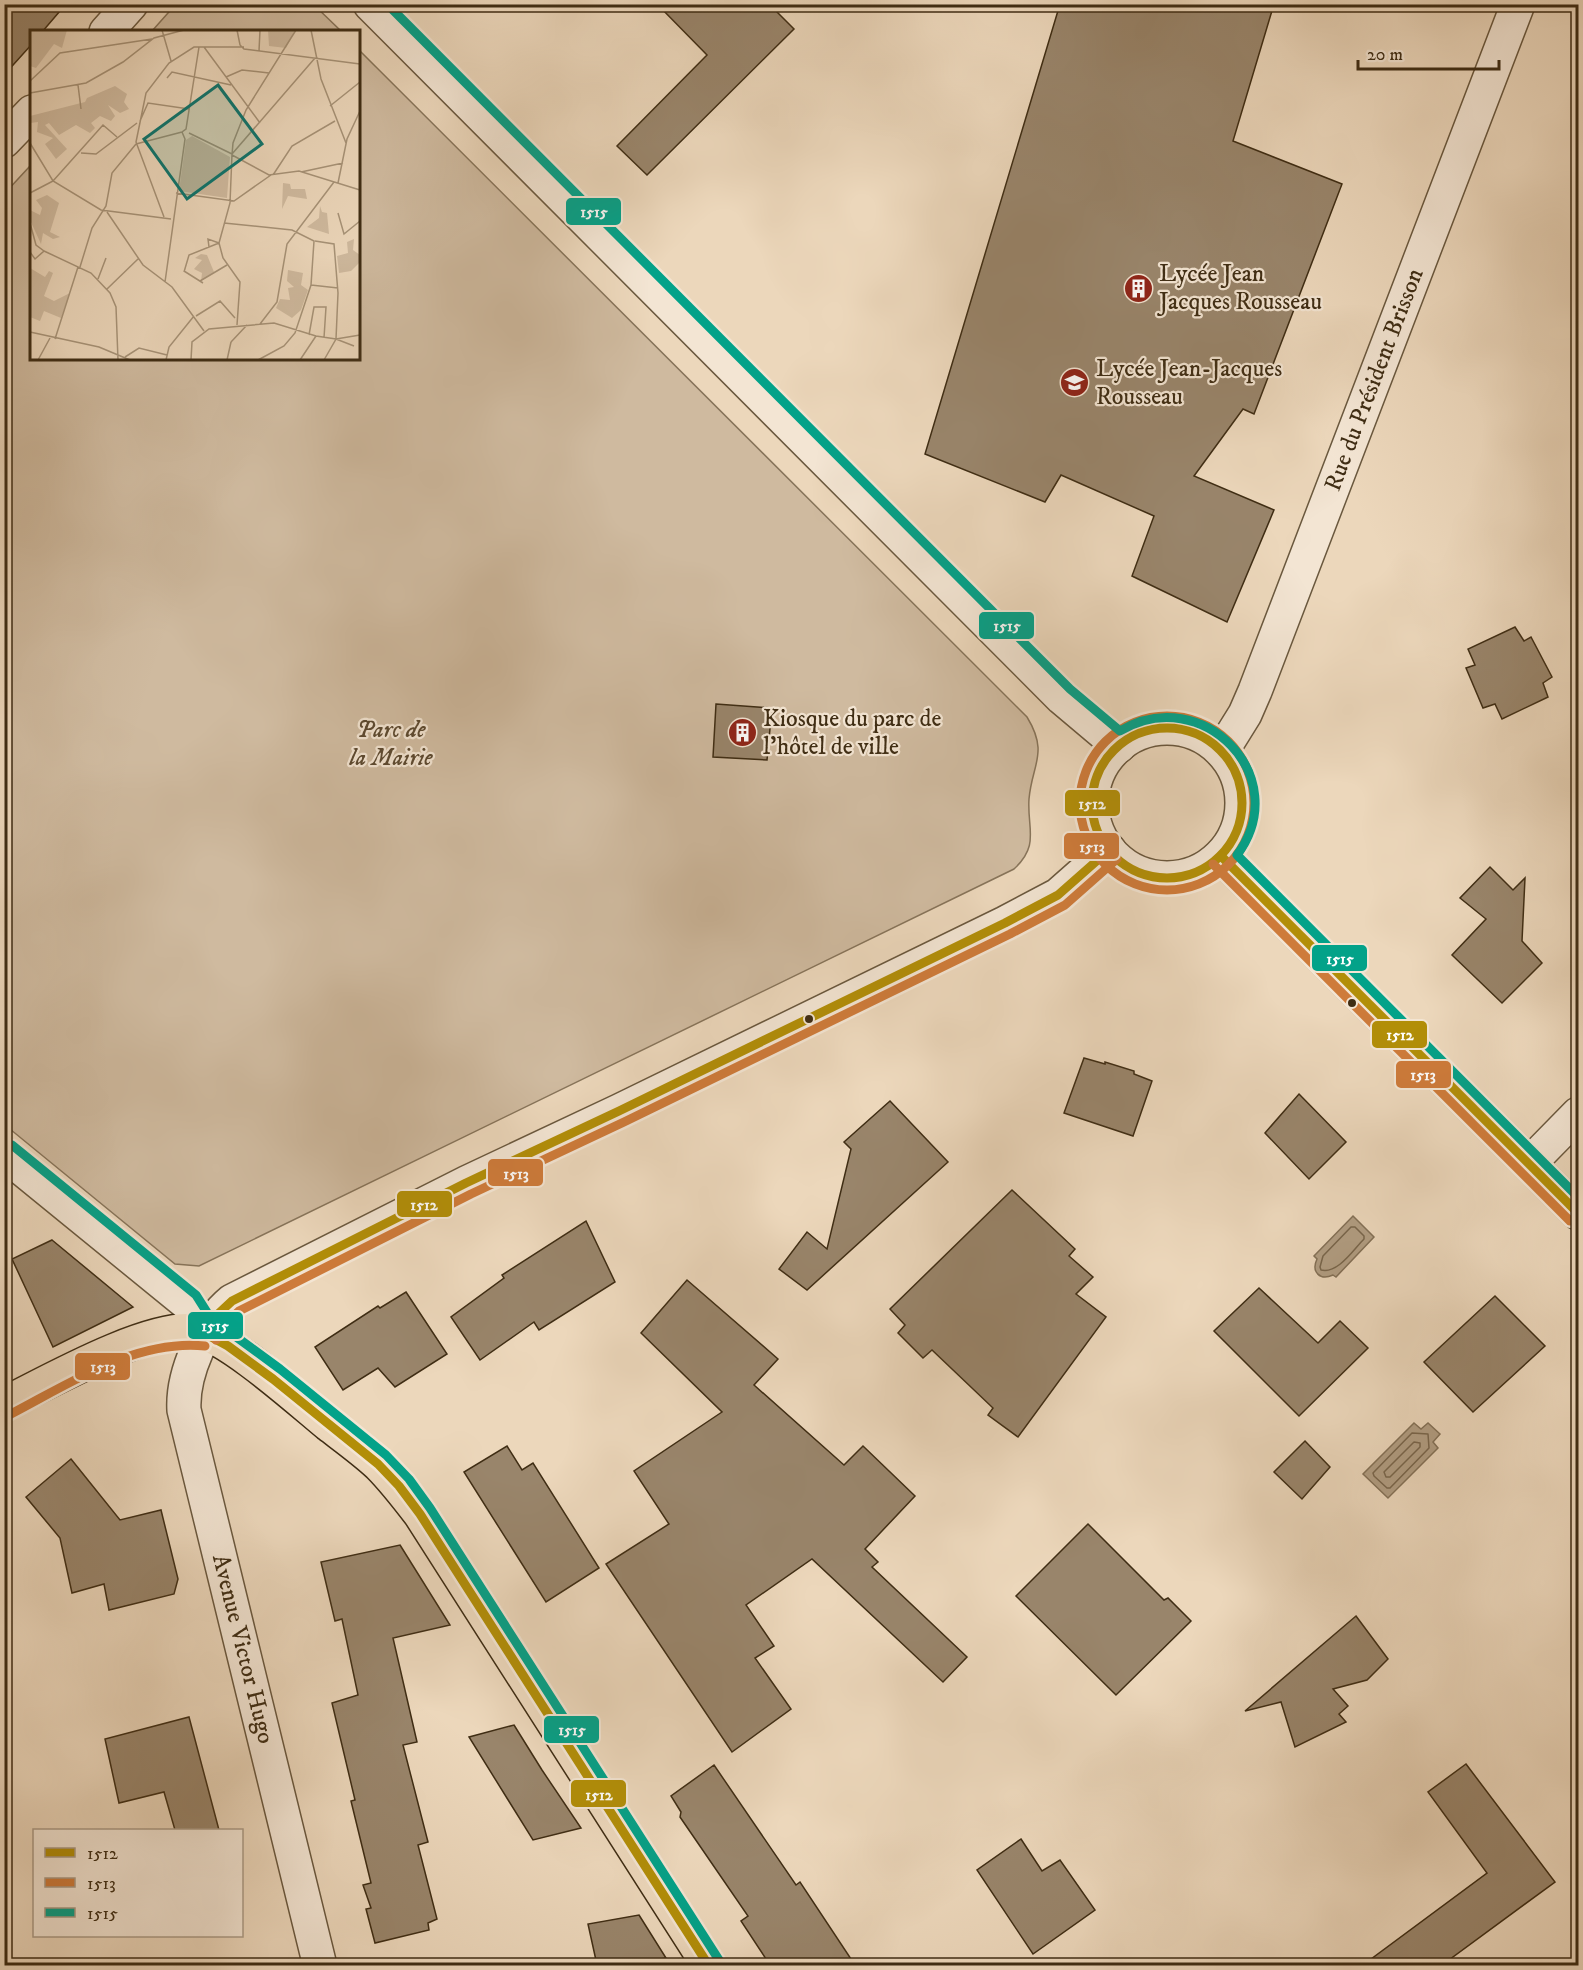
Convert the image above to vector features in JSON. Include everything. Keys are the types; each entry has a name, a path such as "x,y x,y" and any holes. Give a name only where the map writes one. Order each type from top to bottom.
{"main road":[{"path":"4,1404 93,1360 140,1341 195,1331 206,1334 228,1346 284,1388 378,1464 399,1486 420,1514 709,1965"}],"street":[{"path":"108,30 131,4"},
{"path":"370,4 1062,699 1119,746"},
{"name":"Rue du Président Brisson","path":"1222,751 1245,714 1255,692 1518,4"},
{"path":"4,141 30,114"},
{"path":"1159,729 1182,730 1203,737 1222,751 1235,770 1242,792 1242,816 1234,838 1221,856 1200,872 1176,878 1150,877 1128,867 1109,850 1097,830 1092,808 1093,787 1104,764 1119,746 1138,734 1159,729"},
{"name":"Avenue Victor Hugo","path":"320,1965 184,1410 183,1397 187,1376 217,1315 232,1301 466,1183 1005,923 1058,895 1109,850"},
{"path":"1221,856 1578,1213"},
{"path":"1530,1164 1578,1114"},
{"path":"4,1154 188,1304 206,1334"}],"green space":[{"path":"176,4 314,5 340,30 153,30"},
{"name":"Parc de la Mairie","path":"360,51 1027,717 1034,729 1038,750 1029,799 1030,844 1022,860 1014,869 199,1266 175,1264 5,1125 5,193 30,166 30,360 360,360"}],"water":[{"path":"1353,1216 1374,1237 1336,1277 1321,1276 1316,1271 1317,1259 1314,1256"},
{"path":"1414,1423 1421,1429 1428,1423 1440,1434 1433,1442 1438,1448 1388,1498 1363,1474"}],"building":[{"path":"4,4 66,4 44,30 30,30 30,46 4,75"},
{"path":"657,4 769,4 794,29 647,175 617,146 707,55"},
{"name":"Lycée Jean Jacques Rousseau","path":"1060,4 1274,4 1233,141 1342,184 1254,414 1243,409 1194,476 1274,510 1227,622 1132,576 1154,516 1061,475 1045,502 925,454"},
{"path":"1515,627 1524,641 1531,637 1552,677 1543,683 1548,697 1502,719 1495,704 1483,708 1466,668 1475,665 1468,649"},
{"name":"Kiosque du parc de l'hôtel de ville","path":"716,704 772,708 767,760 713,757"},
{"path":"1490,867 1513,890 1525,878 1522,941 1542,963 1502,1003 1452,955 1486,919 1460,898"},
{"path":"1084,1058 1134,1071 1134,1074 1152,1081 1133,1136 1064,1113"},
{"path":"1299,1094 1346,1142 1309,1179 1265,1133"},
{"path":"890,1101 948,1162 807,1290 779,1269 807,1232 827,1249 851,1149 844,1142"},
{"path":"1012,1190 1075,1249 1069,1256 1093,1277 1076,1294 1106,1317 1018,1437 988,1415 993,1408 932,1350 923,1358 898,1333 905,1325 890,1309"},
{"path":"586,1221 615,1282 539,1330 534,1322 480,1360 451,1317 504,1278 502,1275"},
{"path":"52,1240 133,1307 53,1347 12,1259"},
{"path":"687,1280 778,1359 754,1385 844,1465 863,1446 915,1496 865,1549 878,1562 872,1567 967,1657 943,1682 812,1559 746,1605 774,1646 755,1658 791,1709 732,1752 606,1564 669,1524 634,1471 722,1412 641,1333"},
{"path":"1259,1288 1318,1343 1340,1321 1368,1348 1299,1416 1214,1331"},
{"path":"406,1292 447,1354 395,1387 378,1368 343,1390 315,1347 378,1306 380,1308"},
{"path":"1495,1296 1545,1346 1473,1412 1424,1362"},
{"path":"1305,1441 1330,1467 1302,1499 1274,1472"},
{"path":"507,1446 522,1470 533,1463 599,1568 546,1602 464,1472"},
{"path":"71,1459 120,1520 161,1510 178,1579 174,1594 109,1610 104,1584 72,1593 60,1538 26,1497"},
{"path":"1088,1524 1164,1600 1168,1598 1191,1621 1116,1695 1016,1596"},
{"path":"400,1545 450,1625 393,1638 417,1742 403,1745 428,1842 418,1845 437,1919 428,1923 429,1930 375,1943 366,1909 371,1908 363,1885 371,1883 351,1801 355,1800 332,1703 358,1695 342,1619 335,1621 321,1562"},
{"path":"1356,1616 1388,1659 1367,1680 1333,1689 1348,1706 1339,1714 1346,1722 1295,1747 1281,1702 1245,1711"},
{"path":"189,1717 219,1829 175,1829 164,1792 119,1803 105,1739"},
{"path":"514,1725 581,1828 533,1840 469,1737"},
{"path":"1466,1764 1555,1882 1442,1965 1363,1965 1487,1873 1428,1792"},
{"path":"714,1765 796,1885 800,1882 855,1965 770,1965 741,1921 748,1916 680,1817 681,1812 671,1796"},
{"path":"1021,1839 1042,1871 1060,1860 1095,1910 1033,1954 977,1870"},
{"path":"639,1915 666,1958 632,1965 597,1965 588,1924"}],"transit line":[{"name":"1515","path":"387,4 1070,689 1120,731 1151,719 1181,719 1208,728 1231,745 1247,769 1255,796 1252,825 1237,855 1578,1197"},
{"name":"1513","path":"1167,716 1200,723 1215,731 1228,742 1239,755 1247,770 1254,803 1247,836 1239,851 1228,864 1215,875 1200,883 1167,890 1134,883 1119,875 1106,864 1095,851 1087,836 1080,803 1087,770 1095,755 1106,742 1119,731 1134,723 1167,716"},
{"name":"1512","path":"1167,728 1196,734 1220,750 1236,774 1242,803 1236,832 1220,856 1196,872 1167,878 1138,872 1114,856 1098,832 1092,803 1098,774 1114,750 1138,734 1167,728"},
{"name":"1512","path":"206,1334 217,1315 232,1301 466,1183 1005,923 1058,895 1109,850"},
{"name":"1512","path":"1221,856 1578,1213"},
{"name":"1513","path":"216,1340 226,1323 239,1311 471,1194 624,1122 1065,905 1117,859"},
{"name":"1513","path":"1213,864 1570,1221"},
{"name":"1515","path":"12,1145 196,1295 215,1325 235,1336 280,1369 386,1455 409,1479 430,1508 719,1960"},
{"name":"1512","path":"206,1334 228,1346 273,1379 378,1464 399,1486 420,1514 709,1966"},
{"name":"1513","path":"9,1415 103,1366 128,1357 153,1349 205,1346"}],"place":[{"name":"Lycée Jean Jacques Rousseau","path":"1138,288"},
{"name":"Lycée Jean-Jacques Rousseau","path":"1075,383"},
{"name":"Kiosque du parc de l'hôtel de ville","path":"742,733"}]}
